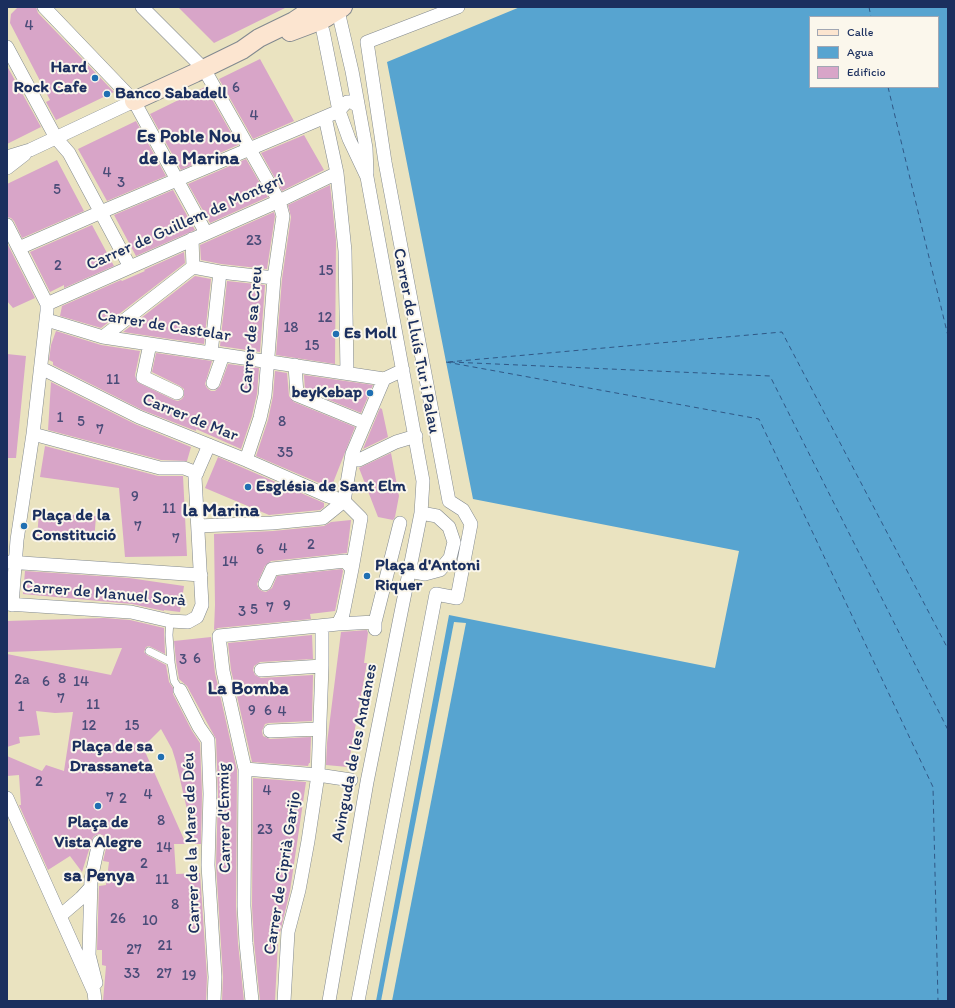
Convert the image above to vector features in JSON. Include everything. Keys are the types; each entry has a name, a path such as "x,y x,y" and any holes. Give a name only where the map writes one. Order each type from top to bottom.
{"street":[{"path":"44,7 134,102 206,233"},
{"path":"142,7 204,69 280,201"},
{"path":"358,1001 436,594 457,598 471,524 463,510 449,501 384,162 367,42 458,7"},
{"path":"7,157 30,150 242,50 262,44 327,13"},
{"name":"Carrer de Lluís Tur i Palau","path":"327,13 352,70 366,148 367,177 416,436 423,481 421,513"},
{"name":"Carrer de Lluís Tur i Palau","path":"327,13 332,76 339,111 349,139 367,177"},
{"path":"7,47 56,138 69,154 130,267"},
{"path":"332,76 338,80 343,80 350,75 352,70"},
{"path":"19,248 339,111 347,102 352,102 358,106"},
{"path":"325,117 337,172 345,252 347,373 384,379 403,370"},
{"path":"7,168 30,150"},
{"name":"Carrer de Guillem de Montgrí","path":"47,304 280,201 337,172"},
{"name":"Carrer de sa Creu","path":"246,460 260,418 265,395 274,278 283,216 280,201"},
{"path":"7,225 47,304 47,320 33,434 17,540 11,562 9,605"},
{"path":"192,239 193,267"},
{"path":"103,337 193,267 220,272 274,278"},
{"path":"214,383 217,354 220,272"},
{"name":"Carrer de Castelar","path":"47,320 103,337 347,373"},
{"path":"150,344 143,377 177,393"},
{"path":"295,365 297,395 365,423"},
{"name":"Carrer de Mar","path":"41,368 139,417 246,460 328,496 344,501"},
{"path":"198,526 323,518 344,501 365,423 384,379"},
{"path":"33,434 160,468 184,468 197,473"},
{"path":"355,457 416,436"},
{"path":"11,562 201,575 195,477 209,445"},
{"path":"338,624 343,614 348,565 361,518 344,501"},
{"path":"409,571 425,574 440,570 450,558 452,553 454,542 449,527 437,516 421,513"},
{"name":"Avinguda de les Andanes","path":"329,1001 367,782 421,513"},
{"path":"322,626 338,624 377,627 400,522"},
{"path":"265,584 272,569 348,565"},
{"name":"Carrer de Manuel Sorà","path":"9,605 130,612 170,621 188,622 197,617 202,605 201,575"},
{"name":"Carrer d'Enmig","path":"252,1001 244,906 245,769 223,671 219,636 322,626"},
{"name":"Carrer de Ciprià Garijo","path":"284,1001 288,932 299,890 318,775 322,626"},
{"path":"261,670 322,666"},
{"name":"Carrer de la Mare de Déu","path":"180,690 199,727 208,740 210,794 208,865 216,977 214,1001"},
{"path":"270,731 319,729"},
{"path":"245,769 318,775 351,780"},
{"path":"7,798 60,916 94,997"},
{"path":"94,997 96,981 89,954 91,879 99,842"},
{"path":"60,916 81,898 91,887"}],"lane":[{"name":"Carrer de la Mare de Déu","path":"170,621 169,635 171,662 174,681 180,690"},
{"path":"149,651 171,662"}],"water":[{"path":"520,7 948,7 948,1001 376,1001 449,615 715,668 739,551 473,499 387,62"}],"pier":[{"path":"454,622 466,623 392,1001 381,1001"}],"building":[{"path":"18,7 36,7 38,13 114,92 56,120 46,102 50,100 10,23 11,14"},
{"path":"178,7 287,7 214,43"},
{"path":"260,59 294,121 253,139 219,79"},
{"path":"7,66 41,127 7,144"},
{"path":"205,87 238,145 181,170 150,114"},
{"path":"136,121 166,176 107,201 78,149"},
{"path":"304,135 324,170 282,191 261,153"},
{"path":"246,159 268,197 210,223 188,184"},
{"path":"57,160 84,211 22,238 14,221 7,217 7,184"},
{"path":"330,185 336,240 335,364 276,355 282,279 291,217 288,205"},
{"path":"173,190 195,230 136,256 114,215"},
{"path":"274,212 275,216 267,269 221,264 201,260 200,245"},
{"path":"92,225 114,266 64,288 64,285 50,292 30,252"},
{"path":"7,243 35,298 13,308 7,301"},
{"path":"184,252 185,263 101,328 60,316 62,306 145,271 144,270"},
{"path":"195,276 211,279 204,344 123,332"},
{"path":"227,281 265,285 260,352 220,346"},
{"path":"56,331 101,345 140,351 135,375 137,382 178,401 184,396 184,389 152,372 156,353 212,361 205,384 211,391 215,391 220,386 228,364 259,368 257,394 252,416 241,449 196,429 196,431 142,410 53,365 53,362 49,360 51,345"},
{"path":"7,354 26,356 16,458 7,458"},
{"path":"275,371 287,373 289,396 294,402 355,427 331,488 256,456 268,420 273,396"},
{"path":"304,375 373,385 361,413 305,390"},
{"path":"51,382 135,424 191,447 187,461 161,460 48,430"},
{"path":"380,408 382,409 388,437 363,449"},
{"path":"45,446 158,476 183,476 187,556 125,557 119,488 40,477"},
{"path":"391,453 399,496 395,517 393,520 378,517 359,468"},
{"name":"Església de Sant Elm","path":"218,457 324,503 324,507 320,510 269,515 205,488"},
{"path":"39,513 96,516 94,542 37,537"},
{"path":"351,520 347,553 271,561 265,566 257,584 259,589 266,592 272,588 277,576 342,569 343,571 335,611 310,614 311,619 218,628 214,630 214,534 273,531 324,526 331,522"},
{"path":"25,571 129,578 184,586 180,612 164,611 132,604 23,594"},
{"path":"104,618 130,620 164,628 165,654 149,646 146,647 144,652 166,665 169,682 173,688 173,694 192,731 200,743 202,794 201,844 195,844 176,762 172,749 161,729 143,747 186,844 174,844 176,874 200,873 207,977 206,1001 103,1001 106,966 102,965 102,950 97,950 99,886 106,885 109,862 103,861 107,844 106,839 100,834 93,837 82,872 70,856 48,870 19,805 21,805 19,775 7,776 7,756 42,771 46,765 64,771 73,712 55,713 36,711 40,735 19,737 20,743 7,747 7,654 111,675 122,648 7,652 7,621"},
{"path":"367,630 368,633 364,663 367,663 348,767 326,765 327,743 341,632"},
{"path":"312,635 313,659 260,662 254,666 253,670 255,675 261,678 313,675 312,721 269,723 265,724 262,731 263,736 270,739 311,737 310,763 308,766 252,762 231,670 228,643"},
{"path":"211,637 215,673 237,770 236,906 244,1001 222,1001 223,977 216,865 218,794 216,739 187,686 179,679 174,641"},
{"path":"253,778 306,782 290,891 278,941 275,1001 260,1001 254,942 252,906"}],"ferry route":[{"path":"869,7 871,16"},
{"path":"888,88 948,336"},
{"path":"448,362 782,332 948,649"},
{"path":"446,362 759,419 933,787 938,1001"},
{"path":"450,362 770,376 948,730"}],"place":[{"name":"Hard Rock Cafe","path":"95,78"},
{"name":"Banco Sabadell","path":"107,94"},
{"name":"Es Moll","path":"336,334"},
{"name":"beyKebap","path":"370,393"},
{"name":"Església de Sant Elm","path":"248,487"},
{"name":"Plaça de la Constitució","path":"24,526"},
{"name":"Plaça d'Antoni Riquer","path":"367,576"},
{"name":"Plaça de sa Drassaneta","path":"161,757"},
{"name":"Plaça de Vista Alegre","path":"98,806"}],"district":[{"name":"Es Poble Nou de la Marina","path":"189,148"},
{"name":"la Marina","path":"221,511"},
{"name":"La Bomba","path":"248,689"},
{"name":"sa Penya","path":"99,876"}]}
